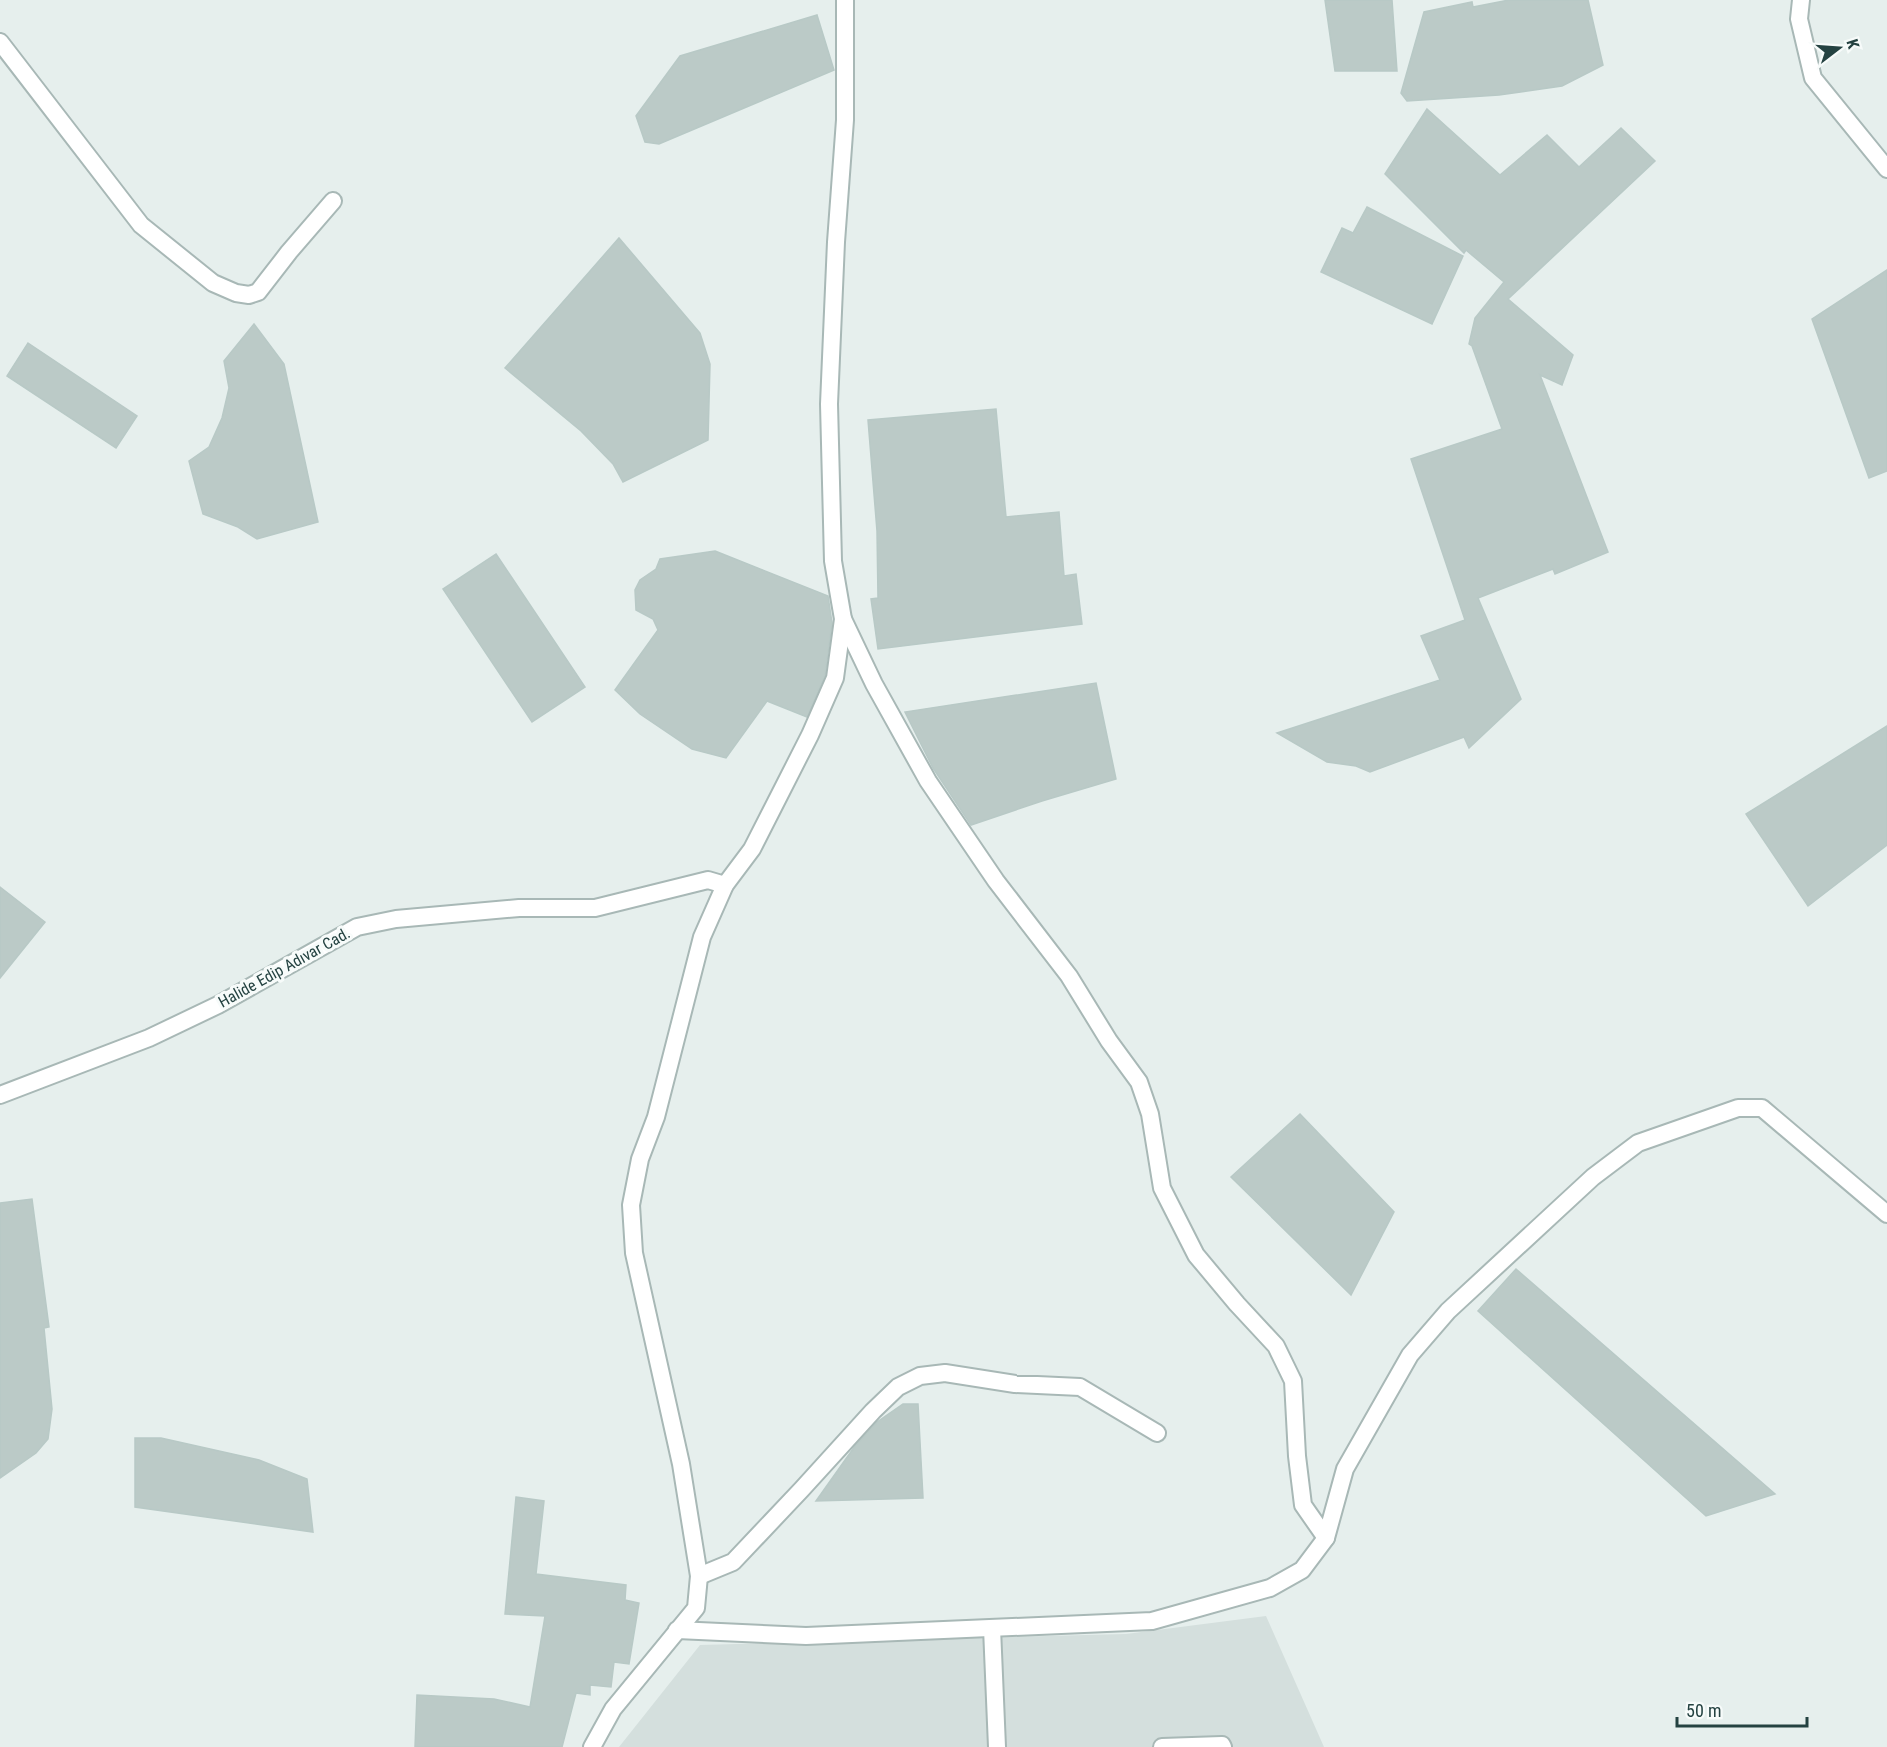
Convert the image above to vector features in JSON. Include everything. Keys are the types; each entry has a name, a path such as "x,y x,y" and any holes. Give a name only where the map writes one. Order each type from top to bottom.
{"street":[{"path":"845,0 845,120 836,242 829,404 833,561 843,620 874,684 928,781 996,881 1069,976 1109,1041 1139,1082 1150,1114 1162,1188 1196,1255 1276,1346 1293,1381 1297,1456 1303,1505 1326,1538"},
{"path":"1801,0 1799,19 1813,78 1887,169"},
{"path":"0,42 141,225 213,283 242,294 249,295 258,292 333,201"},
{"path":"592,1747 613,1709 696,1608 699,1575 681,1464 634,1253 631,1205 640,1159 656,1117 702,937 725,885 752,849 810,735 834,678 843,620"},
{"name":"Halide Edip Adıvar Cad.","path":"0,1095 149,1038 218,1005 357,927 396,919 519,908 595,908 708,880 725,885"},
{"path":"677,1630 806,1636 1152,1621 1270,1588 1302,1570 1326,1538 1345,1469 1410,1355 1448,1311 1593,1177 1638,1143 1738,1108 1762,1108 1887,1214"},
{"path":"699,1575 733,1562 873,1411 898,1387 920,1376 945,1372 1016,1384 1080,1387 1156,1433"},
{"path":"992,1628 998,1747"},
{"path":"1162,1747 1222,1745 1222,1747"}],"shaded area":[{"path":"1266,1616 1324,1747 619,1747 700,1645 1126,1634"}],"building":[{"path":"1325,0 1392,0 1397,71 1335,71"},
{"path":"1509,0 1588,0 1603,65 1562,86 1499,95 1407,101 1401,93 1424,12 1472,2 1473,7"},
{"path":"817,15 834,70 659,144 645,142 636,116 680,56"},
{"path":"1427,109 1500,175 1547,135 1579,167 1621,128 1655,161 1508,299 1573,355 1562,385 1540,375 1608,552 1555,574 1553,569 1478,598 1521,699 1469,748 1464,737 1370,772 1356,766 1327,762 1277,733 1440,680 1421,636 1465,620 1411,459 1502,429 1472,346 1469,344 1475,318 1504,282 1466,250 1464,253 1385,174"},
{"path":"1367,207 1463,256 1432,324 1321,272 1342,228 1353,233"},
{"path":"619,238 700,333 710,364 708,440 623,482 613,464 581,431 505,368"},
{"path":"1887,270 1887,471 1869,478 1812,319"},
{"path":"254,324 284,364 318,522 257,539 238,527 203,514 189,461 209,447 222,418 229,388 224,361"},
{"path":"28,343 137,416 116,448 7,376"},
{"path":"996,409 1006,517 1059,512 1064,576 1076,574 1082,624 878,649 871,599 878,598 877,531 868,420"},
{"path":"715,551 828,596 832,623 825,675 807,717 767,701 726,758 692,749 640,714 615,690 658,630 653,619 636,610 635,590 640,580 656,569 660,559"},
{"path":"496,554 585,687 532,722 443,589"},
{"path":"1096,683 1116,779 971,825 933,768 905,712"},
{"path":"1887,726 1887,845 1808,906 1746,814"},
{"path":"0,887 45,922 0,978"},
{"path":"1300,1114 1394,1212 1351,1295 1231,1177"},
{"path":"32,1199 49,1327 44,1328 52,1409 48,1439 36,1453 0,1478 0,1203"},
{"path":"1516,1269 1775,1494 1706,1516 1478,1311"},
{"path":"903,1404 918,1404 923,1498 816,1501 855,1446 877,1422"},
{"path":"135,1438 161,1438 259,1460 307,1479 313,1532 135,1507"},
{"path":"516,1497 544,1501 536,1574 626,1585 625,1600 639,1603 629,1664 614,1662 611,1687 590,1685 590,1695 576,1693 562,1747 415,1747 417,1695 494,1699 530,1707 545,1616 505,1614"}]}
